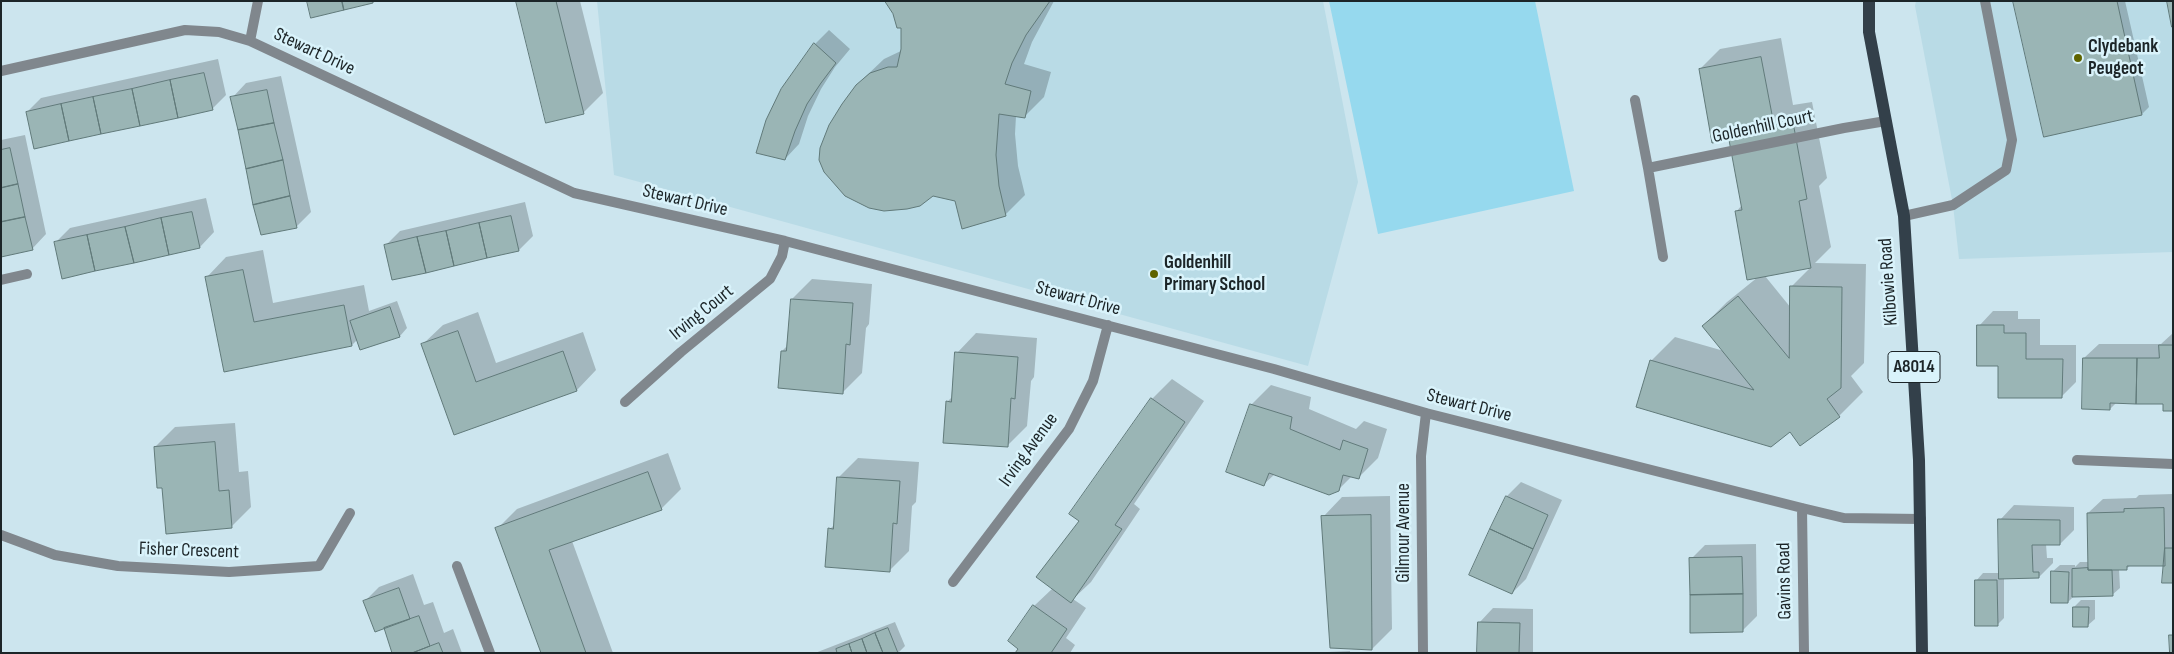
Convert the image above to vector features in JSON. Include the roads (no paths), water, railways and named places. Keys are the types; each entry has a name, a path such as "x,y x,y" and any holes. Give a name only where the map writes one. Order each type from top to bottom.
{"main road":[{"name":"Kilbowie Road","path":"1869,1 1869,32 1904,216 1919,451 1922,653"}],"street":[{"name":"Stewart Drive","path":"250,41 258,1"},
{"path":"1904,216 1953,205 2006,170 2012,140 1985,1"},
{"name":"Stewart Drive","path":"1,70 185,30 218,32 250,41 574,193 786,241 1274,369 1426,413 1802,508 1844,518 1921,519"},
{"path":"1635,100 1664,257"},
{"name":"Goldenhill Court","path":"1648,168 1886,121"},
{"name":"Irving Court","path":"625,402 681,352 770,279 782,256 786,241"},
{"path":"1,280 27,274"},
{"name":"Irving Avenue","path":"953,582 1068,429 1093,381 1108,325"},
{"name":"Gilmour Avenue","path":"1423,653 1421,456 1426,413"},
{"path":"2078,460 2173,464"},
{"name":"Gavins Road","path":"1802,508 1804,653"},
{"name":"Fisher Crescent","path":"1,535 54,555 118,566 229,572 319,566 350,513"},
{"path":"457,566 490,653"}],"place":[{"name":"Clydebank Peugeot","path":"2078,58"},
{"name":"Goldenhill Primary School","path":"1154,274"}]}
